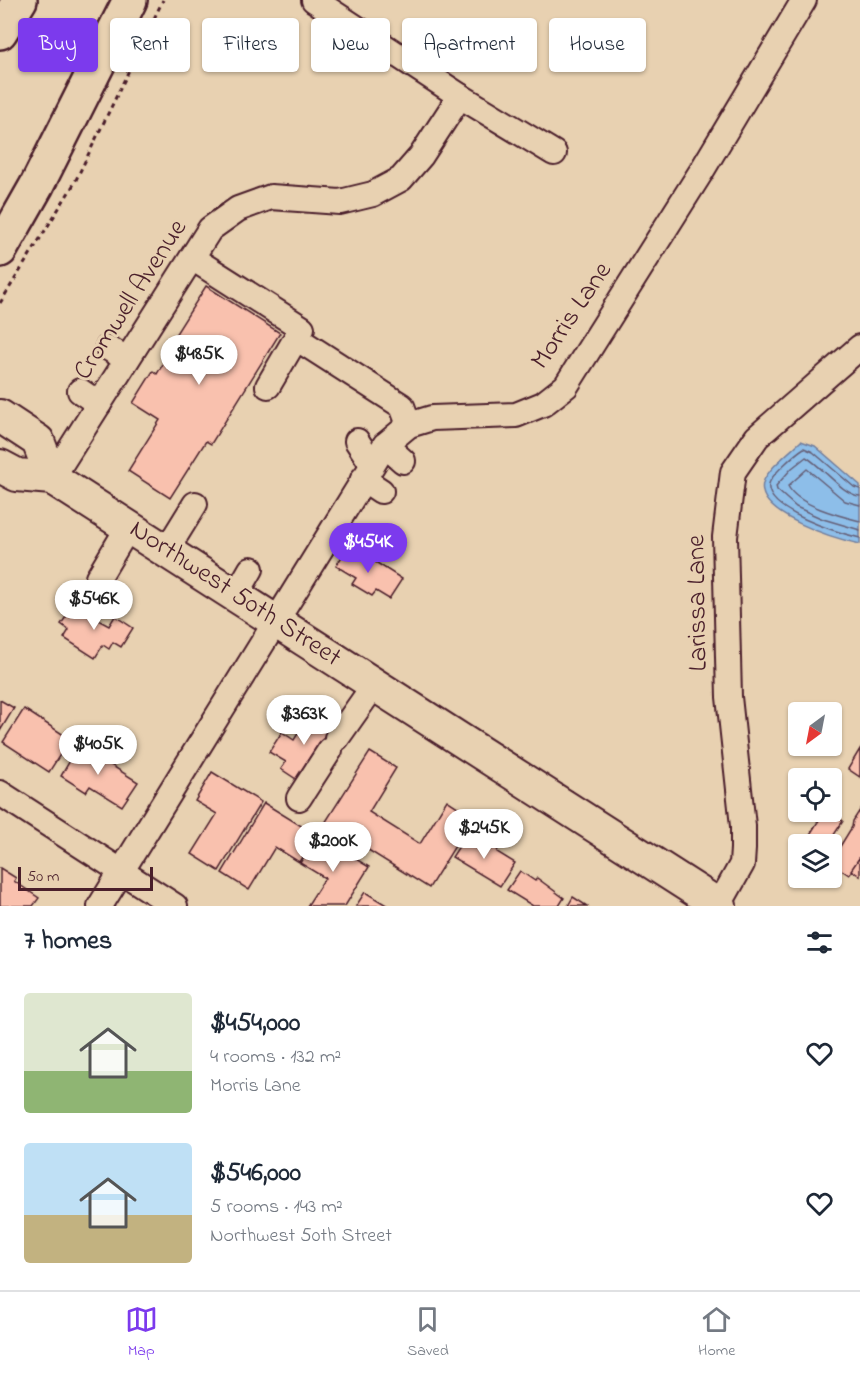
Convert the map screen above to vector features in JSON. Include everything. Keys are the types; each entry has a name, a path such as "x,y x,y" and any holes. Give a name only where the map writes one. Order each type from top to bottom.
{"highway":[{"path":"0,32 20,0"},
{"path":"0,250 37,185 130,0"}],"main road":[{"path":"0,416 39,441 52,478"},
{"name":"Northwest 50th Street","path":"0,466 17,475 52,478 166,551 244,582 275,620 720,906"}],"street":[{"path":"314,0 340,7 460,96 554,153"},
{"name":"Morris Lane","path":"100,906 275,620 375,469 409,425 432,418 516,415 543,404 566,386 701,172 804,0"},
{"name":"Cromwell Avenue","path":"52,478 90,398 118,354 192,258 210,230 238,208 271,197 340,202 373,194 401,179 421,156 460,96"},
{"path":"192,258 302,328 268,386"},
{"path":"296,338 402,406 409,425"},
{"name":"Larissa Lane","path":"720,906 742,864 743,849 743,826 729,698 725,537 733,472 757,438 860,347"},
{"path":"357,441 375,469 403,461"},
{"path":"166,551 195,504"},
{"path":"98,578 129,526"},
{"path":"299,798 375,684"},
{"path":"0,793 175,906"}],"path":[{"path":"0,303 74,184 163,0"}],"water":[{"path":"801,441 815,446 860,485 860,544 800,524 784,515 764,495 763,483 769,472"}],"building":[{"path":"206,286 280,333 211,444 206,441 170,498 128,471 160,420 133,403 153,371 157,374 179,338 175,335"},
{"path":"349,545 402,579 389,599 376,591 372,596 352,584 356,578 336,566"},
{"path":"85,604 100,613 96,619 109,626 115,616 133,628 121,647 113,642 109,649 103,645 95,658 64,638 69,630 61,624 68,614 70,616 74,611 79,614"},
{"path":"0,700 14,708 0,731"},
{"path":"24,709 70,739 49,772 3,742"},
{"path":"309,716 328,727 326,731 344,743 337,754 319,743 296,779 281,769 286,762 269,752 282,732 294,740"},
{"path":"79,745 138,782 122,806 90,786 86,792 61,776"},
{"path":"860,749 860,777 848,769"},
{"path":"370,752 396,768 369,812 420,844 447,800 473,817 429,888 325,823"},
{"path":"212,772 261,802 219,871 192,854 217,814 195,801"},
{"path":"264,803 316,835 299,862 275,847 249,890 222,873"},
{"path":"860,810 860,857 849,875 842,870 842,843"},
{"path":"843,821 835,834 810,834 818,822"},
{"path":"467,834 485,845 487,842 498,849 497,852 515,863 500,886 452,857"},
{"path":"317,835 369,867 345,906 307,906 325,878 300,863"},
{"path":"860,857 860,876 851,870"},
{"path":"0,868 16,878 14,881 39,898 33,906 0,906"},
{"path":"520,871 535,881 537,878 564,898 559,906 533,906 507,890"},
{"path":"365,892 388,906 356,906"},
{"path":"573,897 587,906 568,906"}]}
